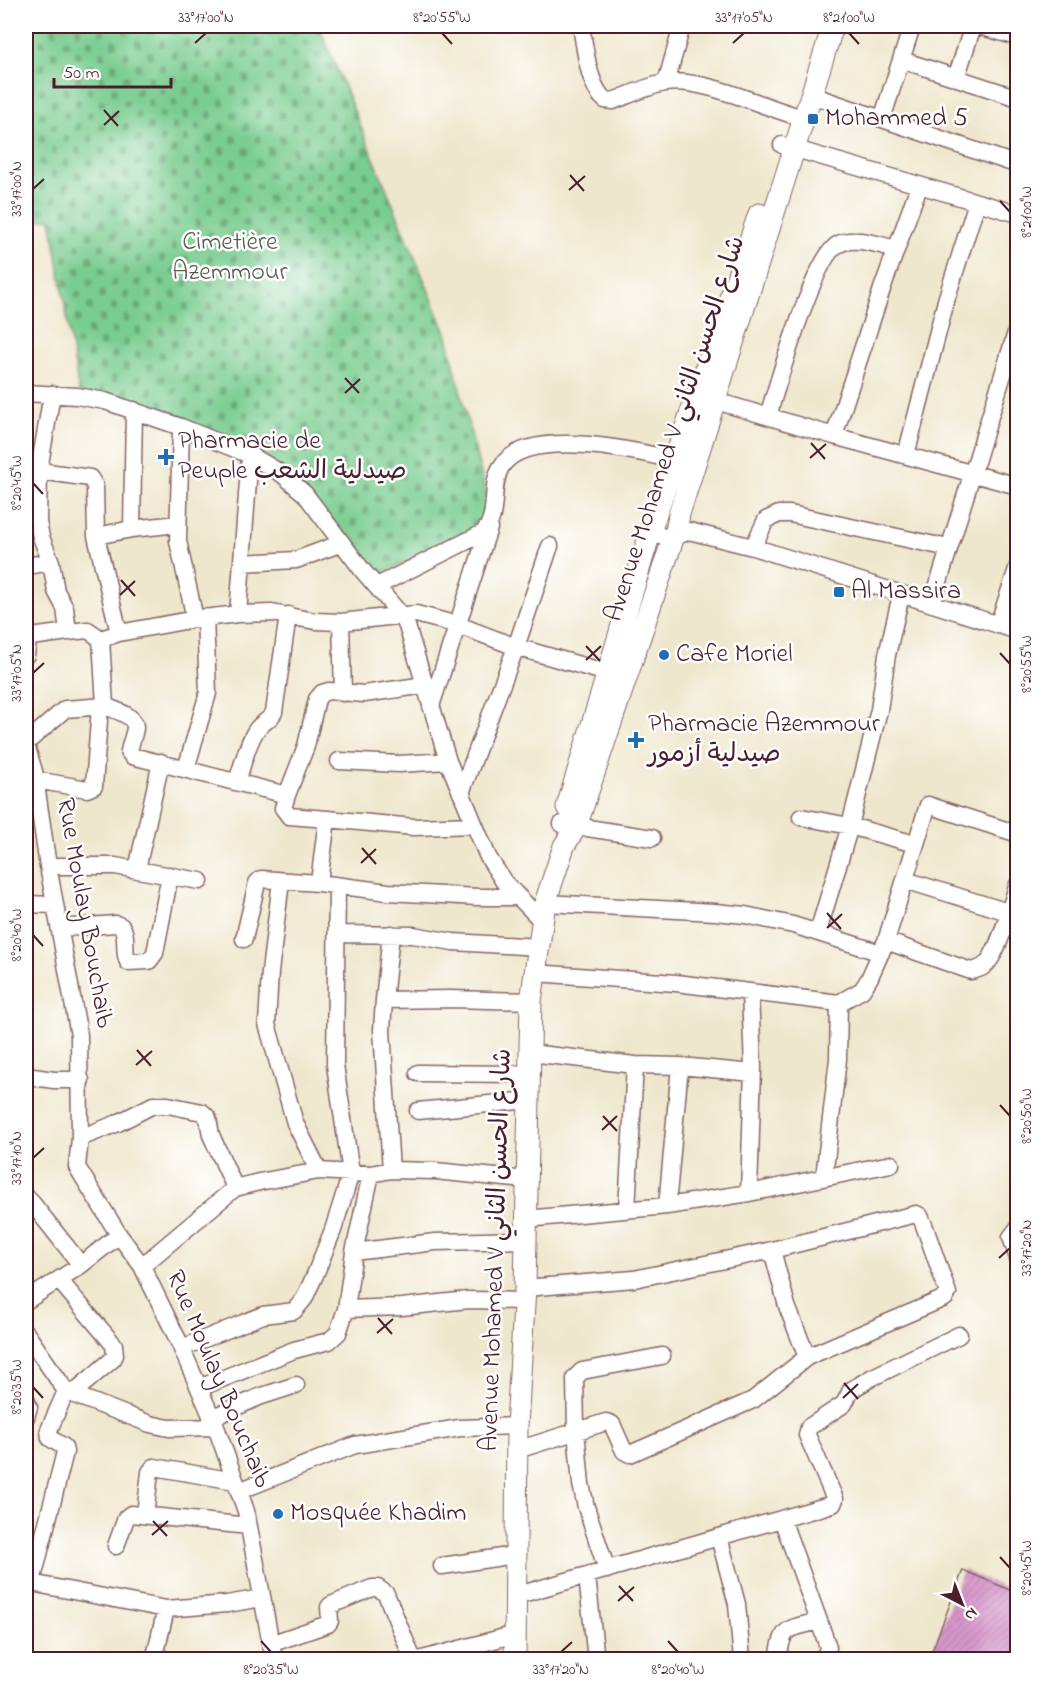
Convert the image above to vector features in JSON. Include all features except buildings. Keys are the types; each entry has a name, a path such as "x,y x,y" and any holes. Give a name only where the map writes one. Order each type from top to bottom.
{"main road":[{"name":"Avenue Mohamed V شارع الحسن الثاني","path":"670,524 674,460 788,147 798,117 820,26"},
{"name":"Avenue Mohamed V شارع الحسن الثاني","path":"798,117 811,95 833,26"},
{"name":"Avenue Mohamed V شارع الحسن الثاني","path":"515,1659 517,1426 525,1295 531,1001 543,912 616,676 716,401 788,147"}],"street":[{"path":"581,26 593,80 599,94 605,100 613,101 666,83 691,84 798,117"},
{"path":"666,83 682,26"},
{"path":"882,119 912,26"},
{"path":"956,78 973,26"},
{"path":"979,26 1017,37"},
{"path":"902,60 1017,98"},
{"path":"811,95 1017,165"},
{"path":"788,147 1017,214"},
{"path":"834,436 919,186"},
{"path":"906,455 947,297 977,202"},
{"path":"768,416 803,309 828,255 838,244 848,241 896,249"},
{"path":"932,604 974,473 1017,326"},
{"path":"26,393 105,401 134,410 250,455 293,482 401,615 412,637 424,685 448,761 488,857 516,897 543,912 715,912 745,915 883,947 971,971 982,968 990,961 1010,921 1017,884"},
{"path":"52,394 32,470 41,537 51,562 56,591 65,608 68,632"},
{"path":"716,401 1017,486"},
{"path":"132,529 134,410"},
{"path":"181,427 178,524 180,555 200,618 208,693 186,769"},
{"path":"431,706 489,528 501,467 524,451 551,445 595,445 632,450 674,460"},
{"path":"238,614 250,455"},
{"path":"32,470 90,478 93,481 96,536 118,633"},
{"path":"753,547 766,520 778,514 790,514 949,548"},
{"path":"96,536 178,524"},
{"path":"670,524 753,547 1017,631"},
{"path":"377,586 479,536 489,528"},
{"path":"242,563 296,560 342,543"},
{"path":"460,793 516,647 550,546"},
{"path":"26,566 51,562"},
{"path":"998,625 1017,566"},
{"path":"818,932 850,826 879,710 887,656 901,595"},
{"path":"101,639 118,633 200,618 238,614 288,615 315,621 341,622 376,620 401,615 424,615 516,647 616,676"},
{"path":"237,781 255,733 272,717 274,712 288,615"},
{"path":"341,622 343,693"},
{"path":"26,655 28,640 31,637 88,630 101,639"},
{"path":"36,780 87,789 94,786 103,706 101,639"},
{"path":"424,685 378,692 325,691 320,695 306,746 284,808 289,816 414,827 474,825"},
{"path":"26,744 65,709 103,706 129,717 134,722 135,729 129,748 130,754 287,795"},
{"name":"Rue Moulay Bouchaib","path":"26,744 36,780 54,905 80,1035 80,1138 77,1167 118,1235 142,1266 182,1348 213,1422 249,1526 272,1652"},
{"path":"339,761 399,764 448,761"},
{"path":"137,869 161,762"},
{"path":"536,972 676,983 839,1003 862,990 869,979 883,947 928,805 1017,834"},
{"path":"801,817 850,826 915,844"},
{"path":"319,883 327,819"},
{"path":"569,825 652,838"},
{"path":"48,866 93,865 137,869 200,881"},
{"path":"60,928 116,924 121,926 125,934 125,956 128,962 149,960 155,953 170,875"},
{"path":"244,939 258,881 264,879 398,892 516,897"},
{"path":"905,880 1010,921"},
{"path":"281,881 270,972 267,1024 296,1123 319,1171"},
{"path":"182,1348 252,1319 294,1311 299,1307 315,1275 333,1230 351,1173 335,1065 337,886"},
{"path":"26,904 54,905"},
{"path":"337,934 413,935 453,942 539,947"},
{"path":"391,934 382,1030 391,1170"},
{"path":"749,1193 753,1073 750,992"},
{"path":"384,1000 531,1001"},
{"path":"824,1177 838,1059 839,1003"},
{"path":"418,1073 530,1064 680,1066 753,1073"},
{"path":"627,1209 635,1065"},
{"path":"667,1206 680,1066"},
{"path":"26,1076 54,1080 81,1080"},
{"path":"418,1111 529,1100"},
{"path":"80,1138 118,1123 153,1105 168,1105 202,1112 208,1118 211,1135 236,1188"},
{"path":"354,1252 526,1230 627,1209 667,1206 749,1193 891,1164"},
{"path":"142,1266 236,1188 319,1171 371,1174 391,1170 435,1171 526,1180"},
{"path":"199,1388 294,1350 329,1341 338,1333 346,1309 354,1252 371,1174"},
{"path":"26,1197 81,1265"},
{"path":"346,1309 402,1308 525,1295 634,1279 772,1250 916,1214 920,1216 948,1289 945,1298 807,1357 753,1400 630,1454 624,1451 615,1427 609,1422 517,1450"},
{"path":"1017,1228 1011,1237 1017,1258"},
{"path":"26,1301 81,1265 118,1235"},
{"path":"772,1250 787,1306 807,1357"},
{"path":"59,1280 114,1345 115,1355 113,1359 69,1392 49,1430 50,1438 64,1447 65,1452 29,1582 166,1609 227,1604 262,1598"},
{"path":"26,1333 69,1392 150,1424 169,1428 213,1422 259,1396 296,1386"},
{"path":"515,1596 833,1504 835,1501 807,1434 809,1426 844,1404 851,1390 959,1335"},
{"path":"607,1570 586,1507 578,1464 574,1383 577,1374 582,1371 662,1356"},
{"path":"26,1398 29,1407 26,1417"},
{"path":"145,1515 150,1472 154,1467 237,1486 355,1444 460,1428 517,1426"},
{"path":"116,1546 126,1518 131,1514 249,1526"},
{"path":"782,1519 828,1647 824,1659"},
{"path":"719,1537 737,1604 742,1659"},
{"path":"442,1566 516,1556"},
{"path":"587,1576 596,1659"},
{"path":"272,1652 328,1624 330,1622 329,1607 332,1605 372,1588 378,1588 386,1594 412,1657 419,1659 516,1634"},
{"path":"154,1659 166,1609"},
{"path":"778,1659 781,1640 787,1631 819,1621"}],"green space":[{"name":"Cimetière Azemmour","path":"26,26 319,26 446,333 489,506 483,528 370,578 302,487 167,418 79,392 51,219 26,221"}],"place":[{"name":"Mohammed 5","path":"813,119"},
{"name":"Pharmacie de Peuple صيدلية الشعب","path":"166,457"},
{"name":"Al Massira","path":"839,592"},
{"name":"Cafe Moriel","path":"664,655"},
{"name":"Pharmacie Azemmour صيدلية أزمور","path":"636,740"},
{"name":"Mosquée Khadim","path":"278,1514"}]}
